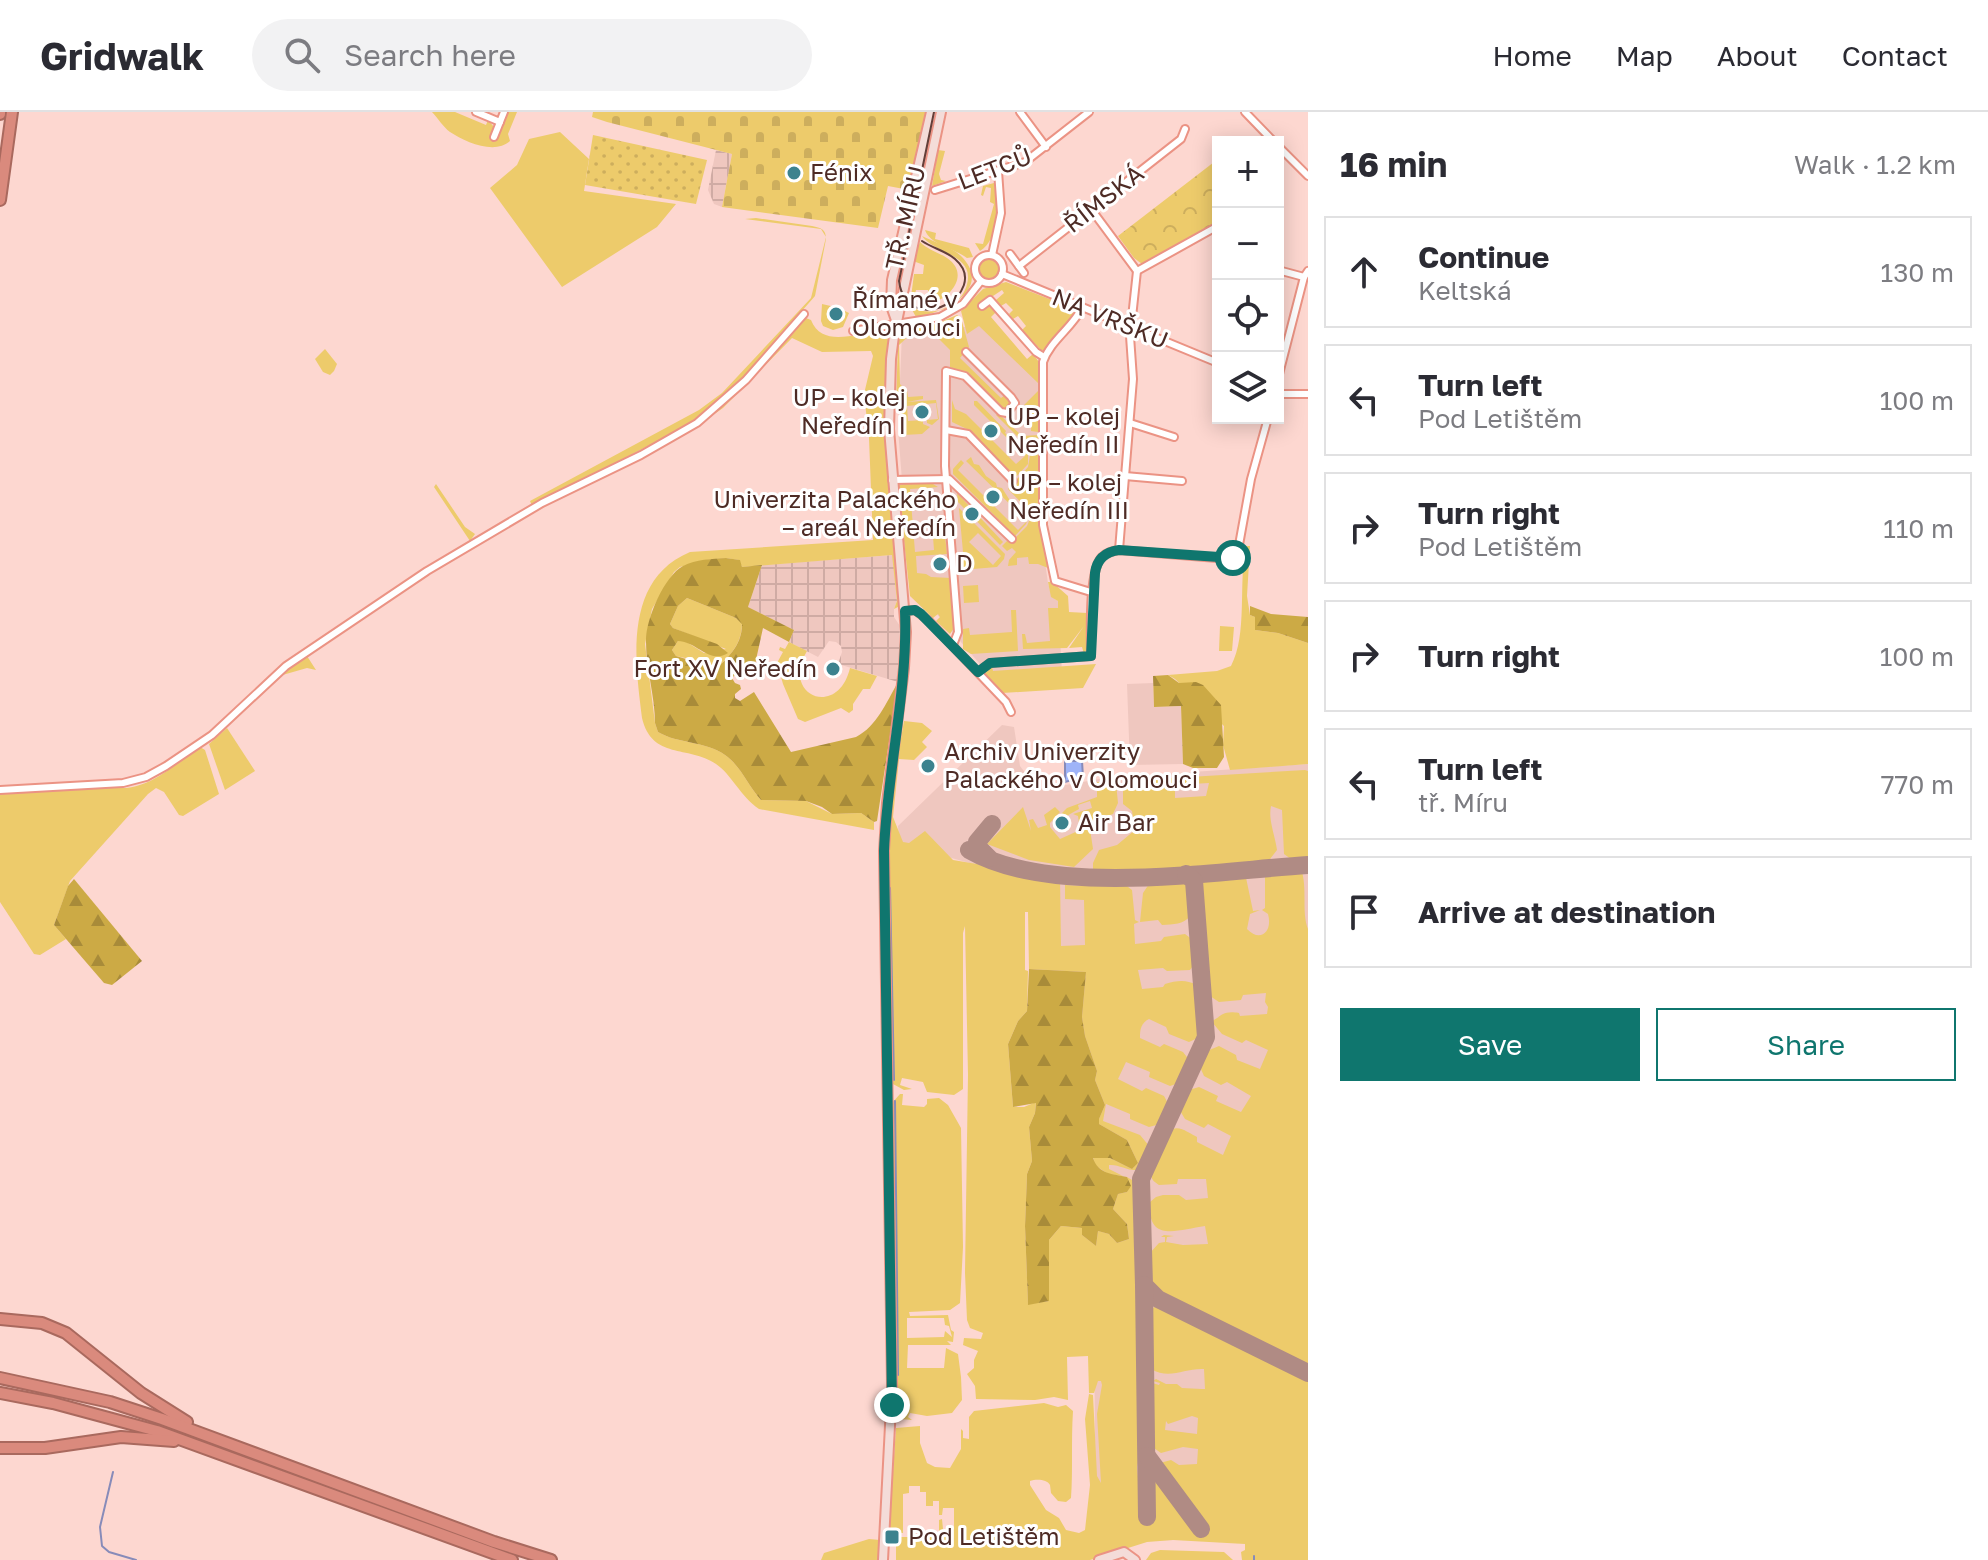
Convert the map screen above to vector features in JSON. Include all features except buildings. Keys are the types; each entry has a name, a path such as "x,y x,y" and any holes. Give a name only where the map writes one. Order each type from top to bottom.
{"highway":[{"path":"0,200 12,112"},
{"path":"0,1319 42,1323 66,1333 153,1401 221,1439"},
{"path":"1,1378 110,1402 221,1439 494,1542 551,1560"},
{"path":"0,1393 104,1416 203,1446 512,1560"},
{"path":"0,1448 45,1448 132,1437 203,1446"}],"main road":[{"name":"TŘ. MÍRU","path":"897,323 891,306 891,286 931,112"},
{"name":"TŘ. MÍRU","path":"883,1560 892,1387 884,842 904,668 905,611 891,480 889,400 893,342 941,112"},
{"path":"1099,1560 1124,1552 1135,1560"}],"street":[{"path":"476,112 500,122"},
{"path":"494,137 504,112"},
{"path":"1020,112 1046,147"},
{"name":"LETCŮ","path":"935,190 1025,162 1089,112"},
{"path":"1245,112 1268,136"},
{"name":"ŘÍMSKÁ","path":"1019,266 1181,139 1185,129"},
{"path":"1284,152 1308,176"},
{"path":"992,255 1001,213 998,171"},
{"path":"1091,209 1137,271 1131,327 1133,379 1119,550"},
{"path":"1137,271 1212,229"},
{"path":"1010,254 1024,273"},
{"path":"985,255 992,255 1001,262 1002,274 994,282 981,281 975,273 976,263 985,255"},
{"path":"1284,271 1306,274 1284,356"},
{"name":"NA VRŠKU","path":"1002,274 1212,361"},
{"path":"853,331 930,320 950,313 969,298 981,281"},
{"path":"982,306 990,300 1044,357"},
{"path":"1082,308 1044,357 1041,428 1043,522 1057,583 1094,593"},
{"path":"0,790 131,782 166,766 212,735 286,666 427,571 542,503 697,423 738,388 804,314"},
{"path":"953,645 958,632 946,478 946,371 965,376 1001,412 1007,413 1015,403 966,352"},
{"path":"1284,394 1308,394"},
{"path":"1130,423 1174,437"},
{"path":"978,672 990,663 1091,656 1099,561 1109,553 1119,550 1223,559 1237,556 1251,479 1266,424"},
{"path":"946,430 968,434 1013,481"},
{"path":"1125,476 1182,481"},
{"path":"891,480 946,478 1012,539"},
{"path":"905,611 918,612 953,645 1006,702 1011,712"}],"shaded area":[{"path":"716,150 732,154 722,207 714,204 708,190"},
{"name":"Univerzita Palackého – areál Neředín","path":"995,324 1039,375 1040,527 1048,583 1052,597 1058,601 1062,673 992,678 910,583 898,429 902,333"},
{"path":"893,555 897,601 894,617 900,626 898,682 838,664 842,652 836,642 829,641 818,657 789,642 794,630 748,607 762,565"},
{"path":"1153,683 1154,707 1181,706 1183,764 1130,765 1127,684"},
{"path":"1002,725 1014,727 1020,766 1033,783 1043,789 1105,778 1308,764 1308,1560 1253,1538 1096,1542 1094,1330 1036,882 899,843 898,826"}],"green space":[{"path":"432,112 455,112 486,125 488,120 494,127 491,136 496,139 508,112 517,112 508,134 510,141 488,147 450,132"},
{"path":"593,112 926,112 909,187 888,186 878,228 722,207 732,154 607,122 592,117"},
{"path":"560,132 589,159 584,191 676,204 657,227 562,287 490,188 517,165 529,139"},
{"path":"593,135 707,160 696,204 585,185"},
{"path":"938,150 945,151 939,174 941,180 946,181 932,186"},
{"path":"1212,164 1212,224 1142,264 1118,236"},
{"path":"994,183 996,210 994,229 980,251 975,243 983,244 994,204 990,202 991,188 986,187 981,195 983,186"},
{"path":"756,218 821,229 745,219"},
{"path":"925,230 936,233 935,239 969,248 973,257 967,258 937,243"},
{"path":"922,236 957,253 970,268 972,279 969,289 958,299 965,290 968,278 966,269 961,262"},
{"path":"826,237 815,296 733,390 698,420 532,506 530,501 699,410 722,393 811,298"},
{"path":"920,242 947,258 957,270 958,277 953,289 935,302 928,300 928,290 916,290 915,294 923,296 921,301 911,297 914,274 923,274 924,265 913,261"},
{"path":"989,258 997,261 1000,269 997,277 989,280 981,277 978,269 981,261"},
{"path":"1006,282 1070,307 1074,315 1045,350 1041,350 1022,330 1026,326 1018,316 1013,319 1009,314 1013,310 1006,303 1001,306 996,300 1004,293 1002,290 981,304 996,312 991,317 1027,359 1033,354 1039,362 1038,432 1031,431 1032,406 1024,405 1038,391 1038,383 979,326 967,334 961,311 983,289"},
{"path":"822,304 835,307 834,313 838,313 839,308 849,313 843,327 833,330 823,326"},
{"path":"910,306 924,311 940,310 916,317"},
{"path":"957,315 961,318 969,347 960,358 1001,398 1005,395 1010,403 1007,407 1002,409 965,374 950,367 950,350 933,333 928,336 914,333 914,328 933,325"},
{"path":"806,318 816,329 831,337 880,330 888,336 886,430 900,606 894,609 897,601 892,555 742,567 739,560 706,560 680,567 674,572 652,609 645,644 658,732 725,755 761,800 806,801 832,814 861,813 874,822 874,830 759,809 716,764 672,750 654,740 642,718 636,648 638,624 653,582 668,565 690,552 873,540 864,394 873,356 871,351 822,352 792,338 723,408 700,424 735,395"},
{"path":"911,328 911,334 899,345 900,384 908,397 923,396 923,399 907,402 936,400 939,419 932,425 927,423 927,420 938,419 936,403 907,406 908,421 923,420 923,424 930,427 922,434 903,435 902,417 896,404 898,342 903,332"},
{"path":"325,349 337,364 330,375 323,372 315,359"},
{"path":"952,400 955,409 966,414 1016,464 1025,456 974,405 974,401 1028,453 1028,464 1016,477 969,430 952,422"},
{"path":"998,413 1022,436 1039,435 1040,528 1048,568 1029,564 1028,557 1017,558 1017,565 1008,566 1016,552 1012,548 1007,551 1002,546 1008,540 1011,542 1027,526 1032,514 1008,489 1028,467 1031,450 996,415"},
{"path":"698,426 683,436 550,504"},
{"path":"971,457 974,464 979,465 997,487 1002,488 1009,499 1020,506 1020,511 1029,516 1026,524 1015,536 953,474 953,469 961,460 964,463 958,470 1018,530 1027,521 966,461"},
{"path":"928,481 938,487 910,489 915,552 934,550 933,537 945,536 947,554 916,556 917,573 951,578 956,625 950,634 936,621 940,617 938,614 933,618 910,596 898,485"},
{"path":"436,484 465,527 475,534 470,541 434,487"},
{"path":"957,493 1003,542 1000,545 958,502"},
{"path":"959,508 1005,554 997,567 961,570 963,552","holes":["978,533 1001,556 993,565 969,542"]},
{"path":"1246,546 1250,546 1247,596 1250,615 1255,617 1255,630 1278,633 1308,643 1308,764 1230,770 1223,745 1224,726 1168,675 1217,671 1231,666 1241,624"},
{"path":"726,558 740,560 742,567 762,565 748,607 794,630 789,642 763,628 752,678 736,674 732,678 741,689 735,698 740,701 754,692 791,752 856,737 870,727 898,682 877,821 861,813 832,814 806,801 761,800 725,755 658,732 646,652 652,611 676,571 693,562","holes":["687,598 736,618 742,624 739,639 732,652 711,674 706,665 676,656 672,650 678,641 715,656 728,653 717,644 673,628 670,624 678,606"]},
{"path":"432,573 307,656 316,670 307,668 279,676 324,642"},
{"path":"1048,582 1068,596 1069,612 1087,613 1087,649 1084,654 1082,647 1069,648 1084,626 1067,648 1023,649 1022,634 1025,634 1027,643 1050,641 1048,608 1058,608 1058,601 1051,597"},
{"path":"978,585 979,602 964,603 963,586"},
{"path":"687,598 742,623 736,646 711,674 699,661 676,656 672,650 678,641 685,641 704,653 726,649 673,628 670,624 678,606"},
{"path":"1250,606 1271,614 1308,617 1308,643 1278,633 1255,630 1255,617 1250,615"},
{"path":"1011,610 1016,610 1018,651 971,654 963,649 963,629 969,628 970,635 1012,632"},
{"path":"1220,626 1234,627 1232,651 1219,651"},
{"path":"789,642 807,651 801,667 801,680 806,690 814,696 824,697 834,693 844,684 850,668 877,676 870,689 863,689 849,713 841,708 805,722 798,719 777,663 783,652 779,650 780,647 785,649"},
{"path":"1096,664 1083,688 1002,693 985,673 992,667 993,671"},
{"path":"1168,675 1179,683 1196,682 1203,685 1221,705 1224,757 1217,768 1193,768 1183,764 1181,706 1154,707 1153,676"},
{"path":"904,721 922,723 932,731 922,742 927,747 914,760 899,759 893,817 903,842 909,843 925,831 953,860 1060,878 1061,946 1085,945 1084,900 1065,899 1065,885 1084,886 1084,882 1071,879 1123,883 1132,890 1135,920 1139,922 1134,924 1135,944 1185,934 1193,940 1195,963 1190,970 1138,970 1142,989 1181,981 1196,985 1203,1022 1200,1037 1189,1042 1169,1034 1166,1027 1149,1019 1143,1024 1140,1038 1183,1052 1190,1061 1179,1083 1170,1086 1149,1077 1150,1072 1126,1062 1118,1079 1142,1091 1146,1088 1164,1096 1170,1107 1160,1124 1149,1127 1130,1119 1130,1114 1106,1104 1103,1121 1140,1135 1150,1147 1138,1170 1130,1170 1109,1165 1109,1169 1123,1176 1108,1174 1095,1165 1093,1157 1110,1158 1132,1169 1138,1163 1127,1140 1099,1124 1105,1105 1095,1080 1097,1071 1082,1017 1086,972 1029,969 1028,912 1025,912 1027,1011 1018,1021 1008,1044 1013,1107 1036,1102 1029,1127 1032,1161 1027,1174 1028,1304 1049,1301 1049,1240 1061,1226 1082,1228 1082,1235 1096,1246 1098,1231 1109,1234 1117,1243 1129,1239 1127,1224 1113,1209 1118,1194 1127,1192 1130,1186 1127,1177 1137,1183 1139,1338 1145,1431 1137,1467 1142,1515 1148,1519 1151,1516 1151,1470 1188,1522 1199,1528 1204,1525 1191,1506 1186,1505 1187,1501 1160,1463 1171,1460 1179,1465 1197,1464 1198,1449 1183,1447 1161,1453 1151,1446 1155,1434 1151,1430 1152,1392 1149,1389 1154,1387 1149,1382 1159,1385 1153,1381 1156,1379 1182,1388 1205,1389 1204,1369 1164,1374 1151,1369 1148,1317 1158,1306 1308,1381 1308,1560 1242,1560 1241,1552 1245,1550 1245,1544 1173,1540 1147,1542 1090,1560 896,1560 896,1540 899,1537 939,1537 939,1520 942,1519 943,1529 954,1529 954,1508 943,1508 942,1515 939,1515 939,1501 933,1501 933,1506 926,1506 926,1492 920,1492 920,1486 909,1486 909,1493 903,1494 903,1533 889,1530 896,1428 920,1426 920,1443 927,1463 950,1468 961,1449 961,1429 963,1438 969,1439 969,1417 974,1411 1044,1403 1058,1407 1066,1405 1073,1411 1071,1498 1066,1502 1058,1501 1051,1493 1049,1483 1044,1481 1030,1481 1030,1485 1046,1510 1059,1518 1066,1530 1079,1533 1085,1530 1090,1485 1085,1419 1089,1394 1093,1395 1097,1476 1101,1483 1097,1414 1102,1385 1098,1381 1094,1393 1089,1393 1088,1356 1067,1357 1068,1400 1054,1397 1035,1400 976,1399 975,1386 967,1374 974,1368 978,1351 963,1345 964,1338 981,1339 983,1333 970,1328 967,1320 965,926 963,1089 954,1095 927,1092 923,1082 902,1078 900,1085 912,1089 904,1090 893,1084 891,1077 888,831 891,831 892,793 888,829 899,726 893,785","holes":["1192,1416 1198,1418 1197,1434 1165,1430 1166,1421 1168,1424"]},
{"path":"227,728 255,771 225,790 209,744"},
{"path":"200,747 205,750 219,794 183,816 179,815 164,792 156,788 148,794 70,881 54,925 66,939 40,955 34,954 0,902 0,794 137,786 159,776"},
{"path":"1308,771 1308,861 1295,862 1284,854 1282,810 1271,806 1277,850 1267,863 1148,873 1093,869 1099,850 1117,845 1135,830 1132,811 1123,804 1123,781","holes":["1209,783 1206,796 1175,798 1175,785"]},
{"path":"1097,782 1116,783 1118,803 1113,814 1089,822 1093,849 1074,867 1029,860 987,844 1023,807 1031,831 1029,820 1033,819 1038,828 1047,825 1044,815 1055,807 1060,812 1050,827 1060,839 1080,830 1078,816 1073,814 1092,808 1090,801 1078,805 1079,809 1063,818 1061,814 1067,808 1097,797"},
{"path":"1301,869 1308,929 1308,1368 1163,1297 1150,1282 1149,1254 1159,1243 1165,1242 1165,1237 1161,1237 1164,1235 1174,1236 1167,1237 1166,1242 1208,1244 1205,1226 1166,1231 1153,1224 1150,1215 1150,1202 1156,1197 1179,1195 1186,1200 1208,1198 1206,1179 1178,1179 1177,1184 1159,1185 1152,1179 1151,1171 1156,1158 1173,1129 1197,1137 1197,1142 1223,1155 1231,1136 1208,1124 1204,1128 1185,1119 1179,1109 1189,1090 1199,1087 1218,1096 1216,1101 1241,1112 1251,1096 1227,1082 1221,1085 1204,1076 1200,1067 1207,1051 1219,1046 1236,1055 1237,1060 1260,1069 1268,1050 1222,1034 1209,1022 1225,1013 1239,1013 1240,1016 1267,1014 1268,1007 1266,993 1219,1002 1210,996 1199,888 1201,876 1245,873 1253,911 1260,910 1250,914 1247,929 1261,935 1269,926 1268,914 1262,910 1265,908 1265,872"},
{"path":"1181,878 1188,888 1190,916 1178,924 1162,925 1158,920 1140,922 1143,893 1151,881"},
{"path":"74,879 142,961 112,985 104,983 54,925 68,886"},
{"path":"1029,969 1086,972 1082,1017 1097,1071 1095,1080 1105,1105 1099,1124 1127,1140 1138,1163 1132,1169 1110,1158 1093,1158 1102,1170 1127,1177 1131,1186 1127,1192 1118,1194 1113,1209 1127,1224 1129,1239 1117,1243 1109,1234 1098,1231 1096,1246 1082,1235 1082,1228 1061,1226 1049,1240 1049,1301 1028,1305 1027,1174 1032,1161 1029,1127 1036,1103 1013,1107 1008,1044 1018,1021 1027,1011"},
{"path":"900,1094 903,1094 902,1105 924,1107 927,1099 939,1098 948,1105 961,1128 963,1247 960,1303 950,1310 909,1312 910,1316 948,1315 954,1332 953,1342 947,1341 951,1345 908,1345 907,1368 944,1368 946,1348 958,1354 962,1400 952,1413 927,1416 910,1413 908,1417 912,1420 900,1419 895,1413 892,1103","holes":["907,1318 944,1318 952,1337 945,1331 944,1337 907,1338"]},
{"path":"869,1539 880,1540 878,1560 821,1560 824,1553"},
{"path":"1160,1550 1224,1552 1233,1560 1146,1560 1151,1553"}],"water":[{"path":"1065,761 1082,761 1083,777 1065,782"}],"waterway":[{"path":"890,888 894,1080"},
{"path":"895,1101 898,1375"},
{"path":"113,1472 100,1527 102,1546 109,1552 136,1560"}],"taxiway":[{"path":"989,858 977,842 992,824"},
{"path":"969,850 1004,865 1088,877 1182,876 1308,865"},
{"path":"1186,874 1194,881 1206,1037 1141,1179 1144,1285 1158,1299 1308,1373"},
{"path":"1144,1285 1147,1517"},
{"path":"1147,1456 1201,1529"}],"tram line":[{"path":"922,241 951,256 964,272 964,285 957,297 931,309 917,308 905,299 899,281 934,112"}],"place":[{"name":"Fénix","path":"794,173"},
{"name":"Římané v Olomouci","path":"836,314"},
{"name":"UP – kolej Neředín I","path":"922,412"},
{"name":"UP – kolej Neředín II","path":"991,431"},
{"name":"UP – kolej Neředín III","path":"993,497"},
{"name":"Univerzita Palackého – areál Neředín","path":"972,514"},
{"name":"D","path":"940,564"},
{"name":"Fort XV Neředín","path":"833,669"},
{"name":"Archiv Univerzity Palackého v Olomouci","path":"928,766"},
{"name":"Air Bar","path":"1062,823"},
{"name":"Pod Letištěm","path":"892,1537"}],"route":[{"path":"892,1405 884,851 891,763 904,668 905,611 915,610 921,614 978,672 990,663 1091,656 1095,573 1105,554 1119,550 1233,558"}]}
